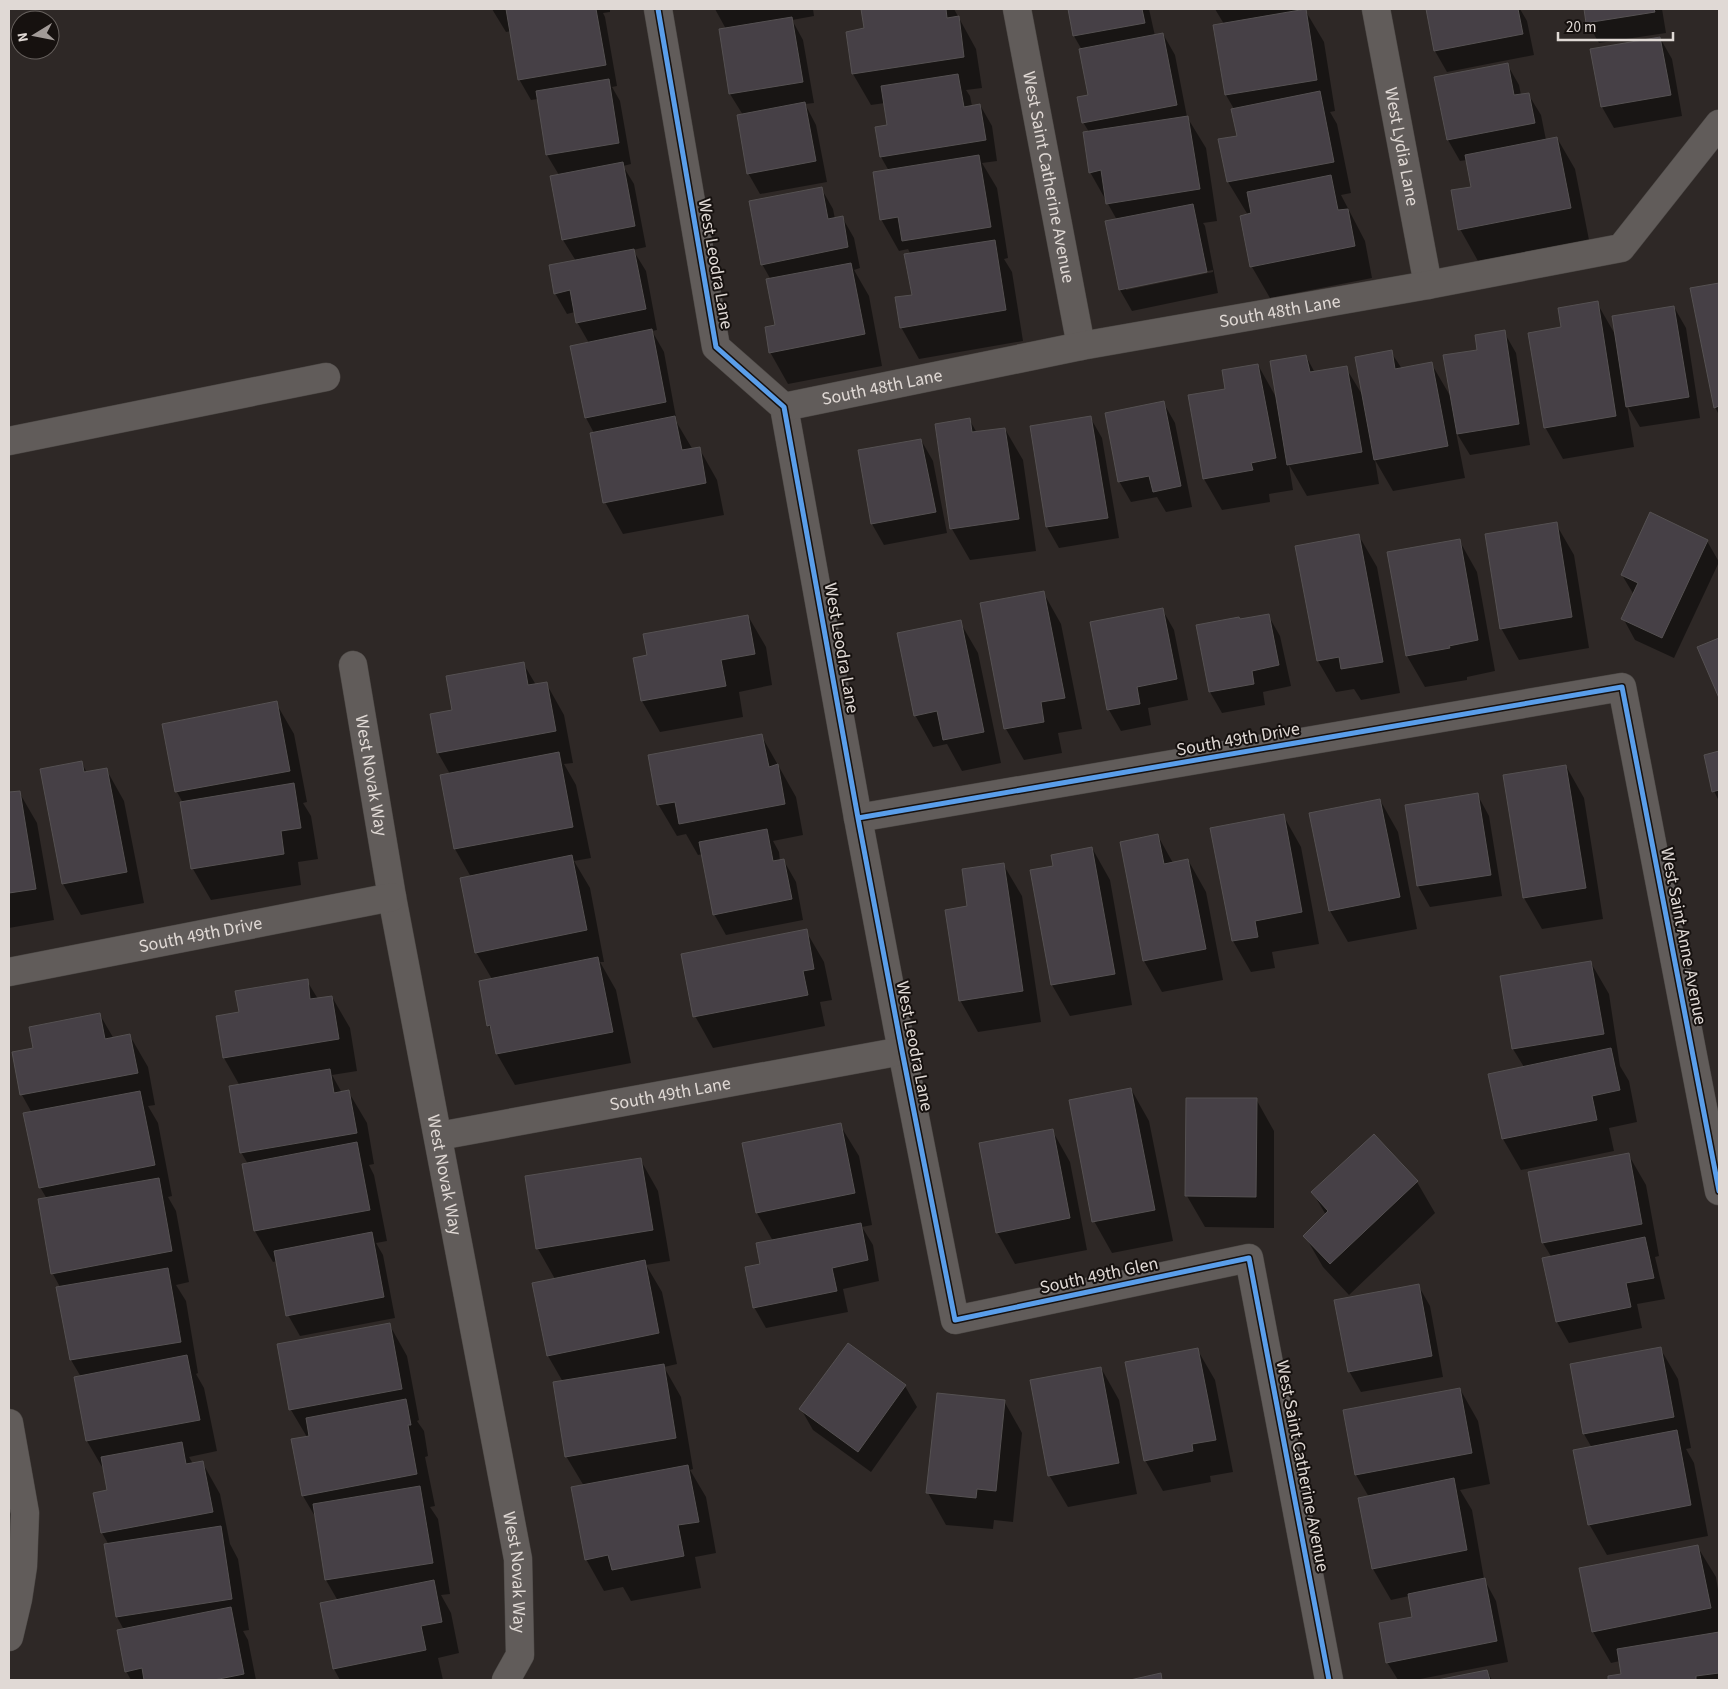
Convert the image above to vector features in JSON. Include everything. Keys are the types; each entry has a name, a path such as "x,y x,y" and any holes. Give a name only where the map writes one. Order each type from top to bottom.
{"street":[{"name":"West Leodra Lane","path":"658,9 716,347 784,407 858,818 955,1320"},
{"name":"West Saint Catherine Avenue","path":"1017,9 1081,346"},
{"name":"West Lydia Lane","path":"1376,9 1428,285"},
{"name":"South 48th Lane","path":"784,407 1081,346 1428,285 1621,248 1719,124"},
{"path":"9,442 326,377"},
{"name":"West Novak Way","path":"354,665 392,897 439,1136 518,1560 520,1655 506,1680"},
{"name":"South 49th Drive","path":"858,818 1622,687"},
{"name":"West Saint Anne Avenue","path":"1622,687 1719,1191"},
{"name":"South 49th Drive","path":"9,972 392,897"},
{"name":"South 49th Lane","path":"439,1136 902,1051"},
{"name":"West Saint Catherine Avenue","path":"1249,1258 1329,1680"},
{"name":"South 49th Glen","path":"955,1320 1249,1258"},
{"path":"9,1424 25,1513 23,1566 9,1637"}],"building":[{"path":"506,9 596,9 606,65 518,80"},
{"path":"861,9 946,9 947,18 959,16 964,57 852,74 846,32 864,28"},
{"path":"1068,9 1142,9 1145,23 1073,36"},
{"path":"1306,9 1317,80 1225,95 1213,25"},
{"path":"1426,9 1518,9 1523,34 1434,51"},
{"path":"1584,9 1654,9 1655,12 1586,23"},
{"path":"792,17 803,82 729,94 719,29"},
{"path":"1163,33 1177,105 1082,123 1077,97 1088,95 1079,49"},
{"path":"1660,37 1671,95 1601,107 1590,49"},
{"path":"1508,63 1514,95 1529,93 1535,123 1447,140 1434,77"},
{"path":"958,74 964,107 980,104 986,140 880,157 875,127 887,125 881,86"},
{"path":"609,79 619,143 546,155 536,91"},
{"path":"1320,91 1334,162 1227,182 1218,139 1237,136 1231,109"},
{"path":"805,102 816,161 747,174 737,115"},
{"path":"1188,116 1200,189 1106,204 1101,170 1089,173 1083,132"},
{"path":"1557,137 1571,208 1458,230 1451,190 1471,187 1465,155"},
{"path":"979,155 991,227 902,241 898,217 880,220 873,172"},
{"path":"623,162 635,226 562,240 550,176"},
{"path":"1331,175 1338,210 1348,209 1355,246 1250,267 1240,216 1251,213 1247,192"},
{"path":"822,187 828,219 843,216 848,247 761,265 749,201"},
{"path":"1193,204 1207,272 1119,290 1105,221"},
{"path":"995,240 1006,310 900,328 895,297 912,295 904,254"},
{"path":"634,249 646,309 576,323 570,290 554,294 549,265"},
{"path":"851,263 865,334 769,353 765,327 775,325 766,279"},
{"path":"1719,283 1719,406 1714,408 1690,288"},
{"path":"1598,301 1616,416 1544,428 1528,333 1561,327 1558,308"},
{"path":"1674,306 1689,397 1626,407 1612,316"},
{"path":"652,329 666,402 585,418 570,346"},
{"path":"1505,330 1519,424 1457,434 1443,355 1477,350 1475,335"},
{"path":"1392,350 1395,369 1432,362 1448,446 1374,460 1355,357"},
{"path":"1306,355 1310,372 1347,366 1362,452 1287,465 1270,361"},
{"path":"1258,364 1276,458 1251,463 1253,470 1203,479 1188,395 1225,389 1222,370"},
{"path":"1164,401 1181,486 1153,492 1149,476 1118,482 1105,413"},
{"path":"675,416 682,450 700,447 706,483 603,503 590,433"},
{"path":"1091,416 1108,518 1046,527 1030,426"},
{"path":"970,418 972,432 1005,428 1019,519 950,529 935,424"},
{"path":"921,439 936,512 871,524 858,450"},
{"path":"1650,512 1708,540 1662,638 1621,619 1638,583 1621,575"},
{"path":"1557,522 1572,617 1500,629 1485,534"},
{"path":"1359,534 1383,662 1341,669 1339,657 1317,661 1295,546"},
{"path":"1460,539 1478,640 1449,646 1450,648 1406,656 1387,552"},
{"path":"1044,591 1065,698 1041,702 1044,722 1004,729 980,603"},
{"path":"1163,608 1177,679 1137,687 1140,704 1107,710 1090,622"},
{"path":"1269,614 1279,665 1252,671 1254,684 1209,692 1196,625 1239,617 1240,619"},
{"path":"748,615 755,654 721,660 726,686 641,701 633,658 647,655 643,634"},
{"path":"961,620 984,732 943,740 937,711 914,716 897,633"},
{"path":"1719,638 1719,698 1697,647"},
{"path":"524,662 528,685 547,682 556,731 437,753 430,714 452,710 446,676"},
{"path":"277,701 290,771 175,792 162,724"},
{"path":"762,734 769,767 778,764 785,804 679,824 675,802 657,805 648,755"},
{"path":"1719,751 1719,790 1712,792 1704,755"},
{"path":"559,752 573,827 454,849 440,775"},
{"path":"82,761 84,772 107,768 127,872 62,884 40,769"},
{"path":"1566,765 1586,888 1523,898 1503,775"},
{"path":"294,783 301,828 281,831 284,854 191,869 180,802"},
{"path":"20,791 36,889 9,893 9,792"},
{"path":"1478,793 1491,875 1417,886 1405,805"},
{"path":"1380,799 1400,897 1329,911 1309,813"},
{"path":"1284,814 1302,912 1255,921 1258,937 1232,941 1210,828"},
{"path":"767,829 773,861 784,859 792,899 713,915 699,842"},
{"path":"1158,834 1164,864 1188,859 1206,949 1143,961 1120,842"},
{"path":"1092,847 1115,974 1051,985 1030,870 1053,866 1051,855"},
{"path":"572,855 587,930 475,953 460,878"},
{"path":"1004,863 1023,991 959,1001 945,910 967,906 962,869"},
{"path":"807,929 814,969 803,971 808,995 693,1017 681,954"},
{"path":"598,957 613,1032 496,1054 490,1025 487,1026 479,981"},
{"path":"1591,961 1604,1034 1512,1049 1500,976"},
{"path":"308,979 310,999 332,996 339,1039 223,1058 216,1016 239,1012 235,991"},
{"path":"100,1013 105,1039 130,1034 138,1073 20,1095 12,1052 33,1048 29,1027"},
{"path":"1611,1048 1620,1090 1592,1096 1597,1120 1502,1139 1488,1074"},
{"path":"330,1069 334,1093 349,1090 357,1133 240,1153 229,1086"},
{"path":"1131,1088 1155,1210 1092,1222 1069,1100"},
{"path":"140,1091 155,1165 39,1188 23,1113"},
{"path":"1186,1098 1257,1098 1256,1197 1185,1196"},
{"path":"841,1123 855,1193 756,1213 742,1143"},
{"path":"1053,1129 1070,1218 996,1233 979,1143"},
{"path":"1374,1134 1418,1181 1330,1264 1303,1236 1328,1211 1311,1192"},
{"path":"357,1142 370,1210 254,1231 242,1164"},
{"path":"1629,1153 1642,1224 1542,1243 1528,1172"},
{"path":"641,1158 653,1230 536,1249 525,1176"},
{"path":"159,1178 172,1251 51,1274 38,1199"},
{"path":"861,1223 868,1260 832,1268 837,1291 753,1308 745,1267 760,1264 756,1243"},
{"path":"372,1232 384,1297 286,1316 274,1251"},
{"path":"1645,1237 1654,1278 1626,1283 1631,1307 1556,1322 1542,1258"},
{"path":"645,1260 659,1333 547,1356 532,1283"},
{"path":"168,1268 181,1342 70,1360 56,1287"},
{"path":"1419,1284 1432,1356 1348,1372 1334,1300"},
{"path":"390,1323 402,1389 289,1410 277,1344"},
{"path":"848,1343 906,1385 858,1452 799,1409"},
{"path":"1661,1347 1674,1417 1583,1434 1570,1364"},
{"path":"1198,1348 1216,1440 1192,1444 1193,1451 1144,1461 1125,1362"},
{"path":"187,1355 200,1420 86,1441 74,1377"},
{"path":"664,1364 676,1438 565,1457 553,1382"},
{"path":"1101,1367 1119,1463 1048,1476 1030,1380"},
{"path":"1460,1388 1472,1453 1355,1475 1343,1410"},
{"path":"937,1393 1005,1400 996,1491 977,1489 976,1498 926,1493"},
{"path":"406,1399 411,1425 408,1425 417,1474 302,1496 291,1439 309,1436 306,1418"},
{"path":"1677,1430 1691,1505 1588,1525 1573,1450"},
{"path":"182,1442 186,1464 203,1461 213,1512 101,1533 93,1493 107,1490 101,1457"},
{"path":"688,1465 699,1522 678,1525 684,1556 612,1570 608,1555 585,1560 571,1487"},
{"path":"1454,1478 1467,1550 1372,1569 1358,1498"},
{"path":"420,1486 433,1563 325,1580 313,1504"},
{"path":"221,1526 232,1599 116,1617 104,1544"},
{"path":"1698,1545 1711,1608 1592,1632 1579,1568"},
{"path":"1485,1578 1497,1641 1386,1663 1379,1623 1412,1617 1408,1594"},
{"path":"434,1580 442,1622 421,1626 426,1650 333,1669 320,1603"},
{"path":"231,1607 244,1674 214,1680 144,1680 142,1668 125,1672 117,1630"},
{"path":"1719,1632 1719,1673 1696,1676 1696,1680 1608,1680 1608,1676 1621,1674 1617,1649"},
{"path":"1487,1670 1490,1680 1437,1680"},
{"path":"1161,1673 1162,1680 1130,1680"}],"cycle path":[{"path":"658,9 716,347 784,407 858,818 955,1320 1249,1258 1329,1680"},
{"path":"858,818 1622,687 1719,1191"}]}
